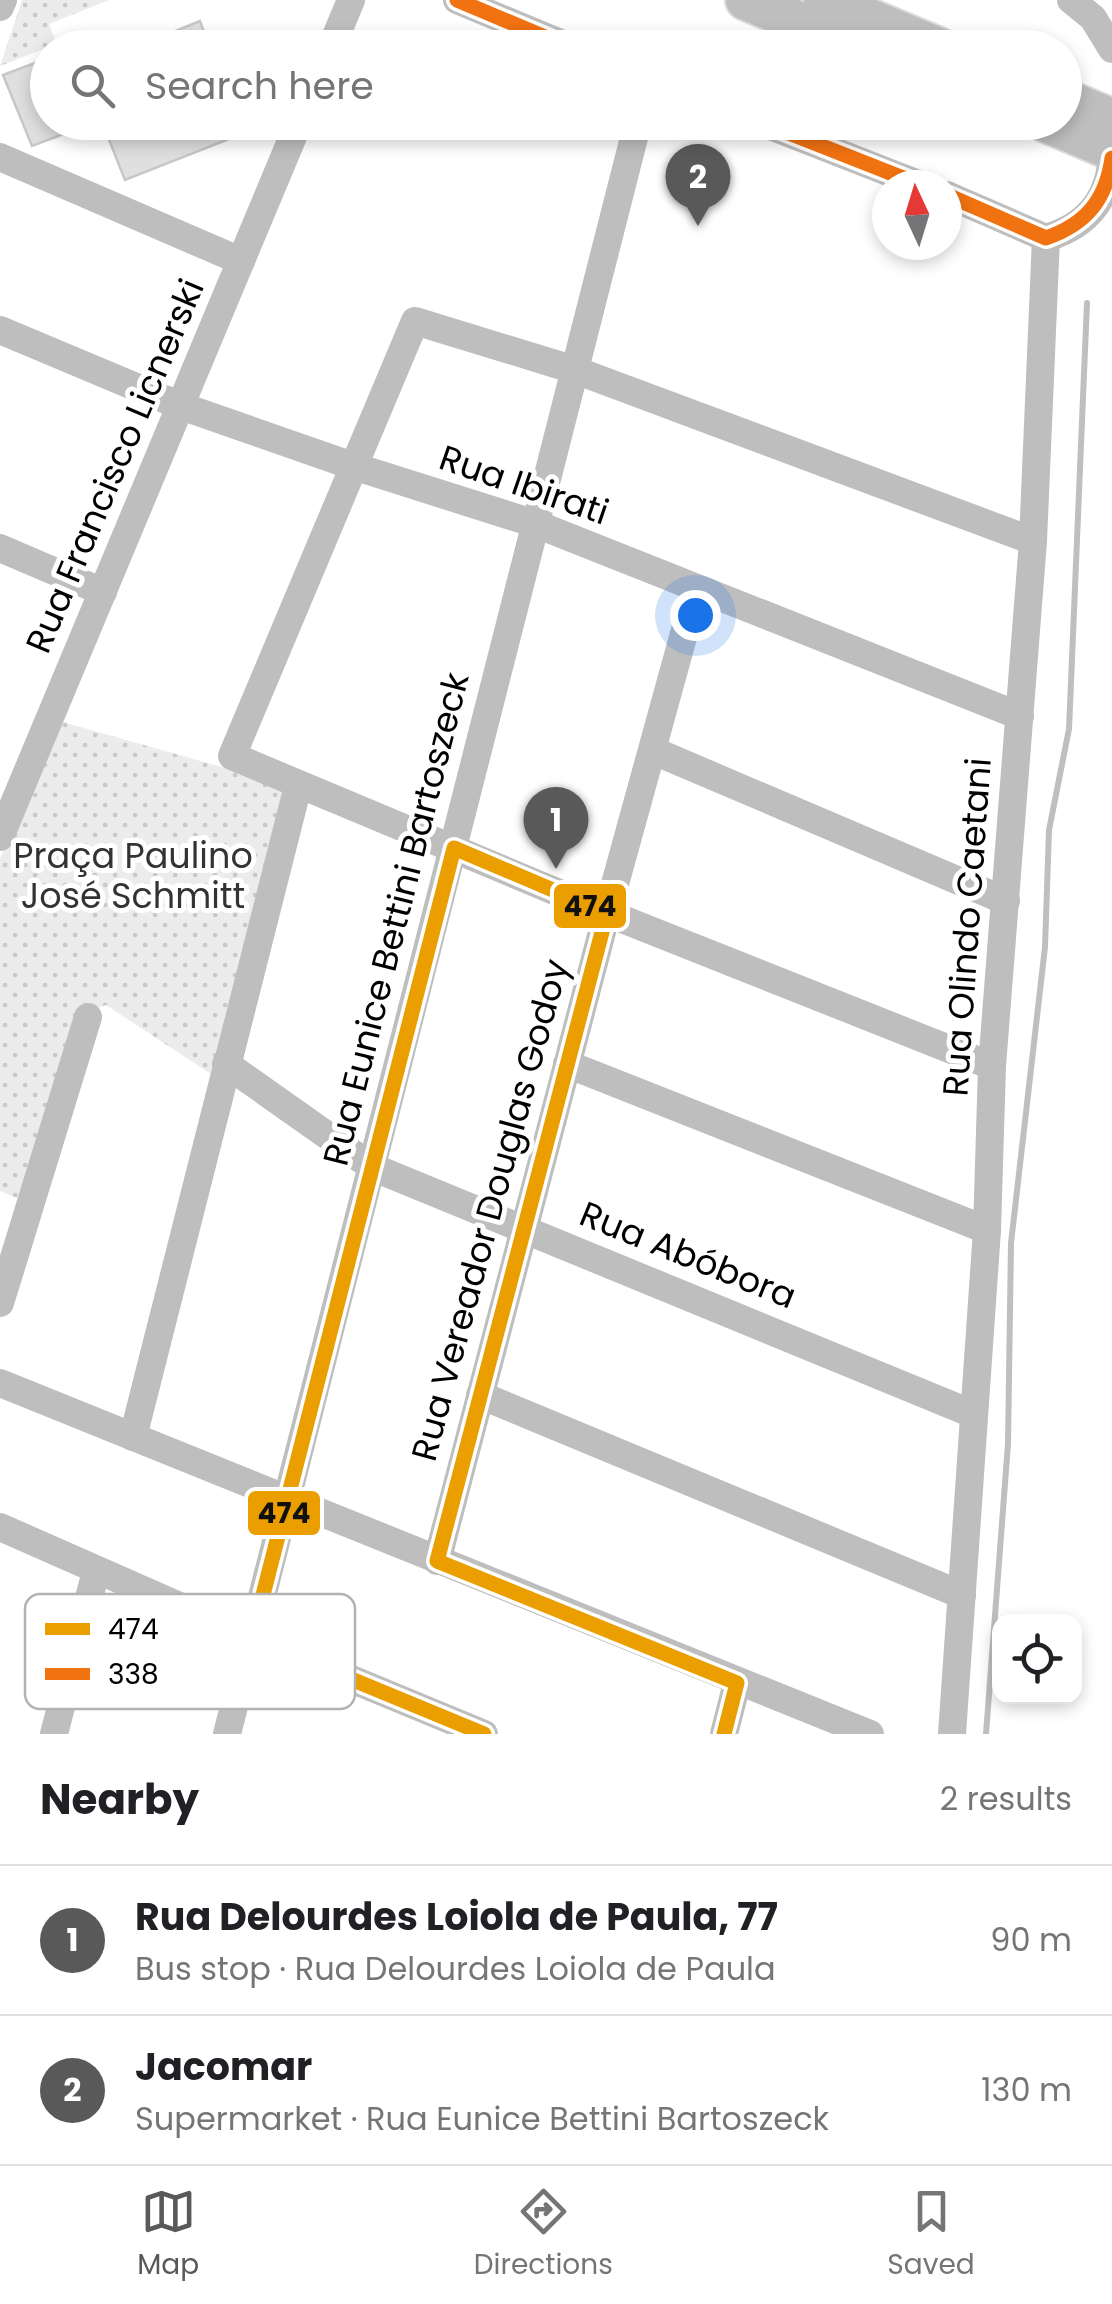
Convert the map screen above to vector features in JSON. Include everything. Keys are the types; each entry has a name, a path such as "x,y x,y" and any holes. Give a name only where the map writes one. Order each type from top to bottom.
{"highway":[{"path":"746,0 818,30"},
{"path":"824,0 896,30"}],"street":[{"path":"0,7 3,0"},
{"path":"338,30 351,0"},
{"path":"456,0 528,30"},
{"path":"1071,0 1093,18 1112,50"},
{"path":"962,202 1046,238 1074,227 1099,204 1107,188 1087,127"},
{"name":"Rua Francisco Licnerski","path":"0,838 10,787 103,592 291,140"},
{"name":"Rua Eunice Bettini Bartoszeck","path":"263,1594 633,140"},
{"path":"806,140 882,170"},
{"path":"0,157 241,261"},
{"name":"Rua Olindo Caetani","path":"952,1734 987,1230 992,1066 1034,541 1046,238"},
{"path":"992,1066 607,913 232,756 415,322 575,370 1034,541"},
{"name":"Rua Ibirati","path":"0,330 180,406 536,524 1020,716"},
{"path":"0,548 103,592"},
{"name":"Rua Vereador Douglas Godoy","path":"437,1561 696,590"},
{"path":"654,751 1006,901"},
{"path":"133,1437 298,786"},
{"path":"0,1303 88,1017"},
{"name":"Rua Abóbora","path":"226,1064 372,1167 973,1414"},
{"path":"567,1064 987,1230"},
{"path":"0,1383 870,1734"},
{"path":"480,1395 962,1595"},
{"path":"0,1527 150,1594"},
{"path":"90,1594 96,1571"},
{"path":"355,1681 484,1734"},
{"path":"724,1734 738,1683"},
{"path":"54,1734 60,1709"},
{"name":"Rua Eunice Bettini Bartoszeck","path":"227,1734 234,1709"}],"green space":[{"path":"22,0 109,0 49,24 51,30 30,30 30,54 0,66"},
{"name":"Praça Paulino José Schmitt","path":"56,720 225,768 287,790 217,1078 106,1005 79,1015 19,1199 0,1191 0,859"}],"building":[{"path":"200,21 203,30 178,30"},
{"path":"30,65 30,140 48,140 32,146 3,75"},
{"path":"109,140 226,140 125,180"}],"waterway":[{"path":"986,1734 1008,1444 1011,1243 1045,947 1049,830 1069,729 1087,303"}],"transit line":[{"name":"338","path":"457,0 528,30"},
{"name":"338","path":"807,140 883,170"},
{"name":"338","path":"962,202 1046,238 1072,226 1092,208 1105,186 1112,158"},
{"name":"474","path":"263,1594 454,848 607,913 437,1561 737,1683 724,1734"},
{"name":"474","path":"355,1681 484,1734"}],"place":[{"name":"Jacomar","path":"698,226"},
{"name":"Rua Delourdes Loiola de Paula, 77","path":"556,869"}]}
